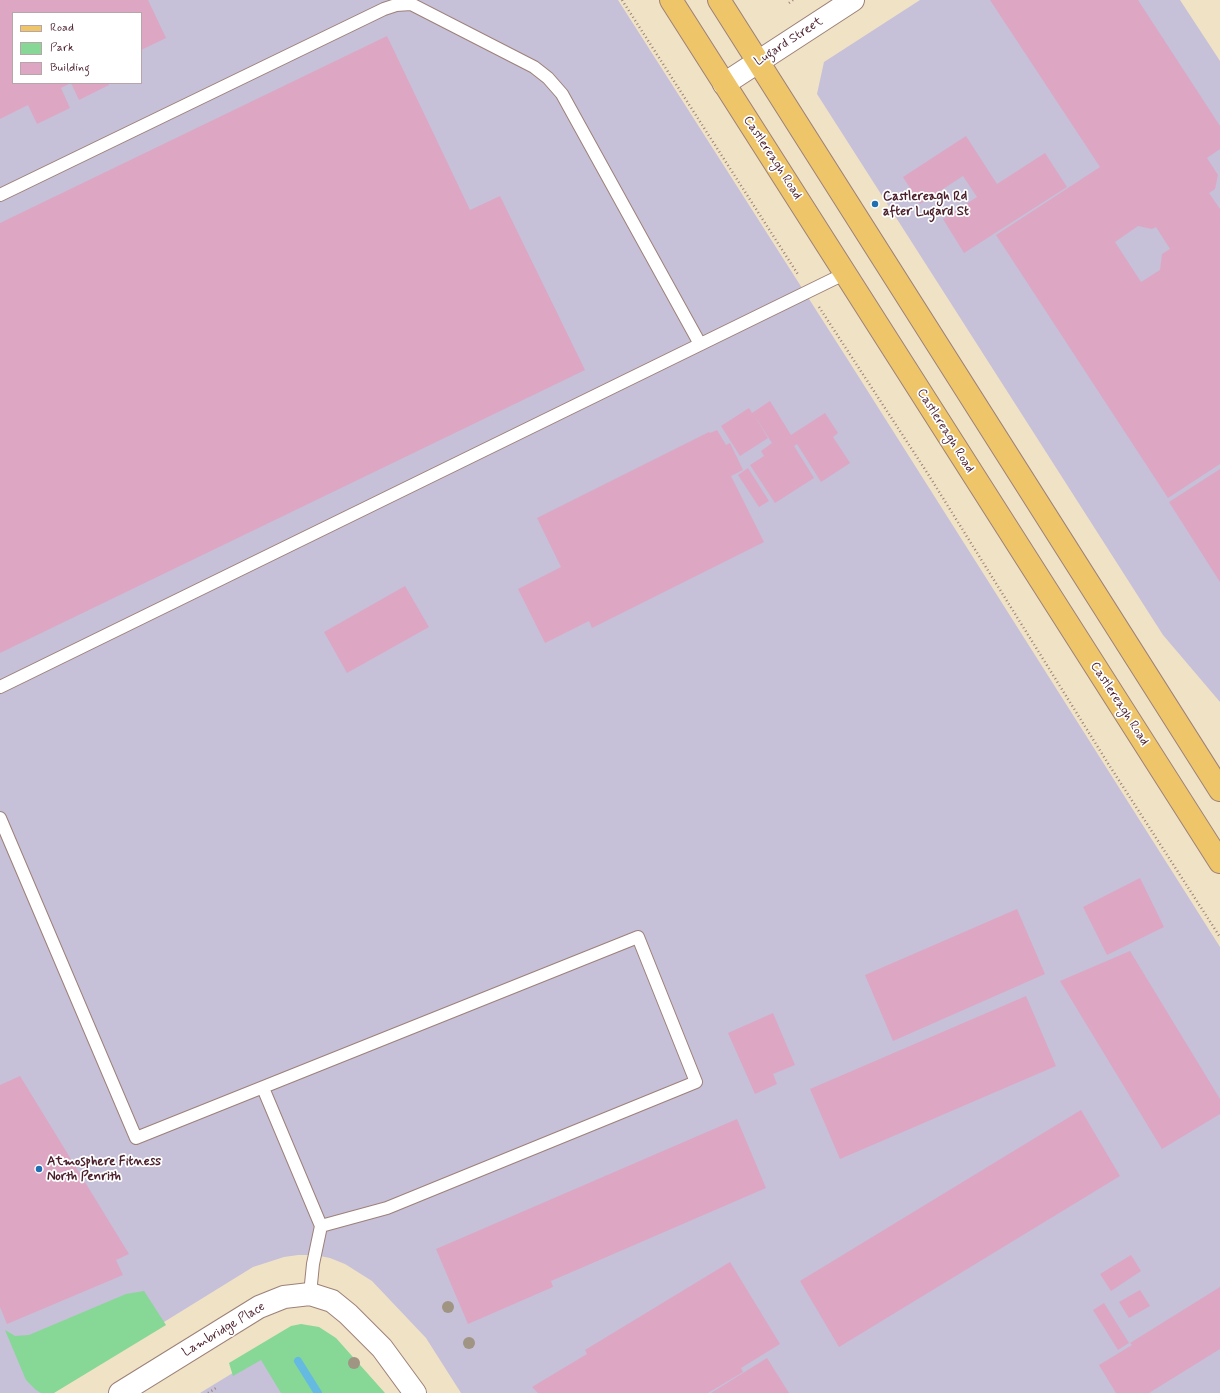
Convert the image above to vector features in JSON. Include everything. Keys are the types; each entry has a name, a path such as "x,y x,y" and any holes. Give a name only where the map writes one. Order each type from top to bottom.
{"main road":[{"name":"Castlereagh Road","path":"671,0 1220,862"},
{"path":"719,0 1220,790"}],"street":[{"name":"Lugard Street","path":"724,84 853,0"},
{"path":"1182,731 1220,770"},
{"name":"Lambridge Place","path":"120,1393 259,1307 284,1297 310,1294 332,1301 348,1314 382,1348 415,1393"}],"lane":[{"path":"0,195 384,9 396,5 411,4 534,67 548,78 562,94 700,344"},
{"path":"0,687 846,273"},
{"path":"0,818 136,1138 638,937 696,1082 387,1208 321,1226"},
{"path":"263,1088 321,1226 313,1264 310,1294"}],"path":[{"path":"622,0 935,485 1113,771 1220,937"},
{"path":"789,3 794,0"},
{"path":"208,1393 216,1388"}],"shaded area":[{"path":"0,0 618,0 1220,947 1220,1393 461,1393 426,1338 372,1281 345,1264 330,1258 315,1255 298,1255 284,1257 253,1267 49,1393 0,1393"},
{"path":"920,0 1180,0 1220,61 1220,702 1163,635 817,94 824,62"},
{"path":"290,1338 368,1393 200,1393"}],"green space":[{"path":"144,1291 166,1325 54,1393 41,1393 26,1380 5,1330 15,1336 29,1335 126,1294"},
{"path":"301,1324 319,1327 336,1338 385,1393 281,1393 261,1360 233,1376 229,1363 291,1326"}],"building":[{"path":"0,0 148,0 166,38 142,50 142,12 12,12 12,84 69,84 61,88 70,108 37,124 28,105 0,119"},
{"path":"990,0 1138,0 1220,126 1220,149 1207,158 1218,175 1215,189 1209,193 1220,209 1220,464 1168,498 996,235 1100,167","holes":["1138,226 1152,229 1156,227 1170,249 1162,254 1160,270 1141,282 1115,242"]},
{"path":"387,36 470,210 500,196 585,370 0,653 0,223"},
{"path":"71,84 108,84 109,85 79,100"},
{"path":"966,136 997,184 1045,153 1067,187 964,253 943,219 977,197 963,176 920,204 903,177"},
{"path":"770,401 791,435 825,413 838,433 833,437 850,463 821,482 797,444 794,446 814,478 775,503 750,465 764,456 761,451 772,443 754,415 768,438 740,456 721,426 749,408 752,413"},
{"path":"717,430 726,445 730,443 743,470 731,476 764,542 592,628 589,621 545,643 518,589 561,567 537,518 709,432 710,433"},
{"path":"748,468 769,501 759,507 738,475"},
{"path":"1220,469 1220,582 1169,502"},
{"path":"405,586 429,627 347,673 324,632"},
{"path":"1140,878 1164,927 1107,955 1083,907"},
{"path":"1017,909 1045,974 893,1041 865,975"},
{"path":"1130,951 1220,1099 1220,1114 1162,1149 1060,981"},
{"path":"1026,996 1056,1066 840,1159 810,1089"},
{"path":"773,1013 795,1065 773,1074 777,1084 755,1094 728,1033"},
{"name":"Atmosphere Fitness North Penrith","path":"20,1076 129,1254 116,1260 123,1275 7,1324 0,1307 0,1085"},
{"path":"1081,1110 1120,1176 839,1347 800,1281"},
{"path":"737,1119 766,1188 551,1281 553,1287 468,1324 436,1249"},
{"path":"1131,1255 1141,1271 1111,1291 1100,1274"},
{"path":"730,1262 780,1344 741,1368 743,1372 708,1393 538,1393 532,1387 587,1354 585,1350"},
{"path":"1220,1287 1220,1349 1149,1393 1116,1393 1099,1365 1132,1345 1130,1343"},
{"path":"1140,1290 1150,1306 1129,1318 1119,1302"},
{"path":"1104,1303 1129,1343 1118,1350 1093,1310"},
{"path":"767,1358 789,1393 711,1393"}],"waterway":[{"path":"298,1361 318,1393"}],"place":[{"name":"Castlereagh Rd after Lugard St","path":"875,204"},
{"name":"Atmosphere Fitness North Penrith","path":"39,1169"}]}
